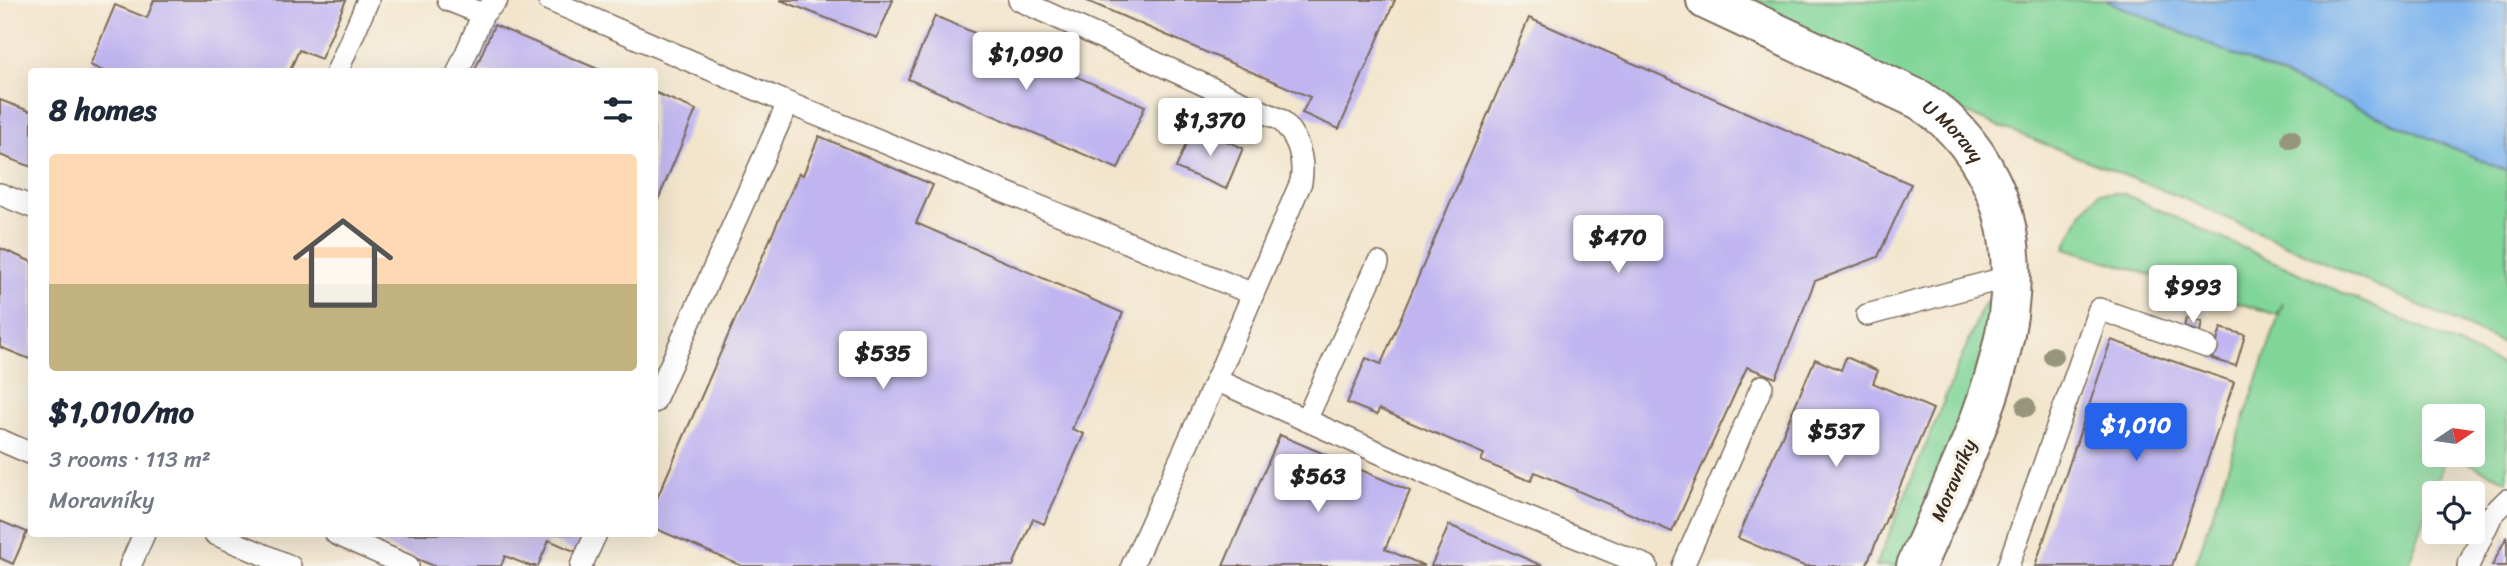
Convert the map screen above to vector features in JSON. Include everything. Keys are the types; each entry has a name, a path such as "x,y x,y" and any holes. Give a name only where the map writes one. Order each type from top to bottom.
{"street":[{"name":"U Moravy","path":"1706,0 1920,100 1941,114 1976,153 1990,177 2007,225 2012,276 2004,340 1990,393"},
{"name":"Moravníky","path":"1916,566 1990,393"}],"lane":[{"path":"339,68 368,0"},
{"path":"447,0 490,7 460,68"},
{"path":"550,0 788,103 1253,294"},
{"path":"1019,0 1264,110 1291,130 1302,158 1301,182 1132,566"},
{"path":"658,393 788,103"},
{"path":"0,194 28,204"},
{"path":"1306,420 1378,263"},
{"path":"1867,314 2012,276"},
{"path":"2008,566 2099,309 2207,347"},
{"path":"1216,380 1492,503 1647,566"},
{"path":"1683,566 1762,386"},
{"path":"0,440 28,452"},
{"path":"2469,566 2492,515 2507,500"},
{"path":"130,566 143,537"},
{"path":"222,537 290,566"},
{"path":"343,537 408,566"},
{"path":"582,566 595,537"}],"green space":[{"path":"1727,0 2105,0 2507,171 2507,345 2185,199 1963,112"},
{"path":"2099,193 2122,193 2507,367 2507,481 2477,467 2485,467 2485,404 2422,404 2422,467 2443,467 2438,481 2422,481 2422,526 2408,566 2195,566 2283,303 2277,315 2065,248 2082,212"},
{"path":"1984,303 1992,304 1986,338 1967,405 1943,470 1902,566 1876,566"}],"water":[{"path":"2105,0 2507,0 2507,171"}],"building":[{"path":"154,0 346,0 321,59 299,50 291,68 96,68 90,65 115,5 147,18"},
{"path":"780,0 893,0 877,38"},
{"path":"1085,0 1395,0 1339,129 1302,113 1310,97"},
{"path":"935,16 1145,106 1118,169 908,79"},
{"path":"1529,18 1911,184 1878,257 1815,281 1776,378 1747,367 1672,532 1535,472 1531,481 1481,461 1484,454 1379,409 1377,415 1347,403 1366,358 1381,364"},
{"path":"494,25 596,68 476,68"},
{"path":"658,94 696,110 658,200"},
{"path":"0,100 28,110 28,166 0,155"},
{"path":"1193,127 1243,148 1226,189 1176,168"},
{"path":"819,136 933,185 916,223 1123,313 1072,429 1084,434 1044,524 1033,519 1013,566 742,566 658,530 658,496 799,173 803,175"},
{"path":"0,248 28,260 28,358 0,347"},
{"path":"2186,318 2202,322 2200,332 2184,327"},
{"path":"2221,328 2245,335 2236,366 2212,359"},
{"path":"2111,340 2234,382 2172,566 2035,566"},
{"path":"1846,357 1878,371 1873,383 1933,409 1866,566 1804,566 1738,538 1815,359 1841,370"},
{"path":"1280,435 1410,491 1385,549 1425,566 1223,566"},
{"path":"0,521 27,532 13,564 0,558"},
{"path":"1449,525 1543,566 1431,566"},
{"path":"2507,536 2507,566 2492,566"},
{"path":"364,537 582,537 576,552 549,540 538,566 530,566 505,556 501,566 434,566"}]}
